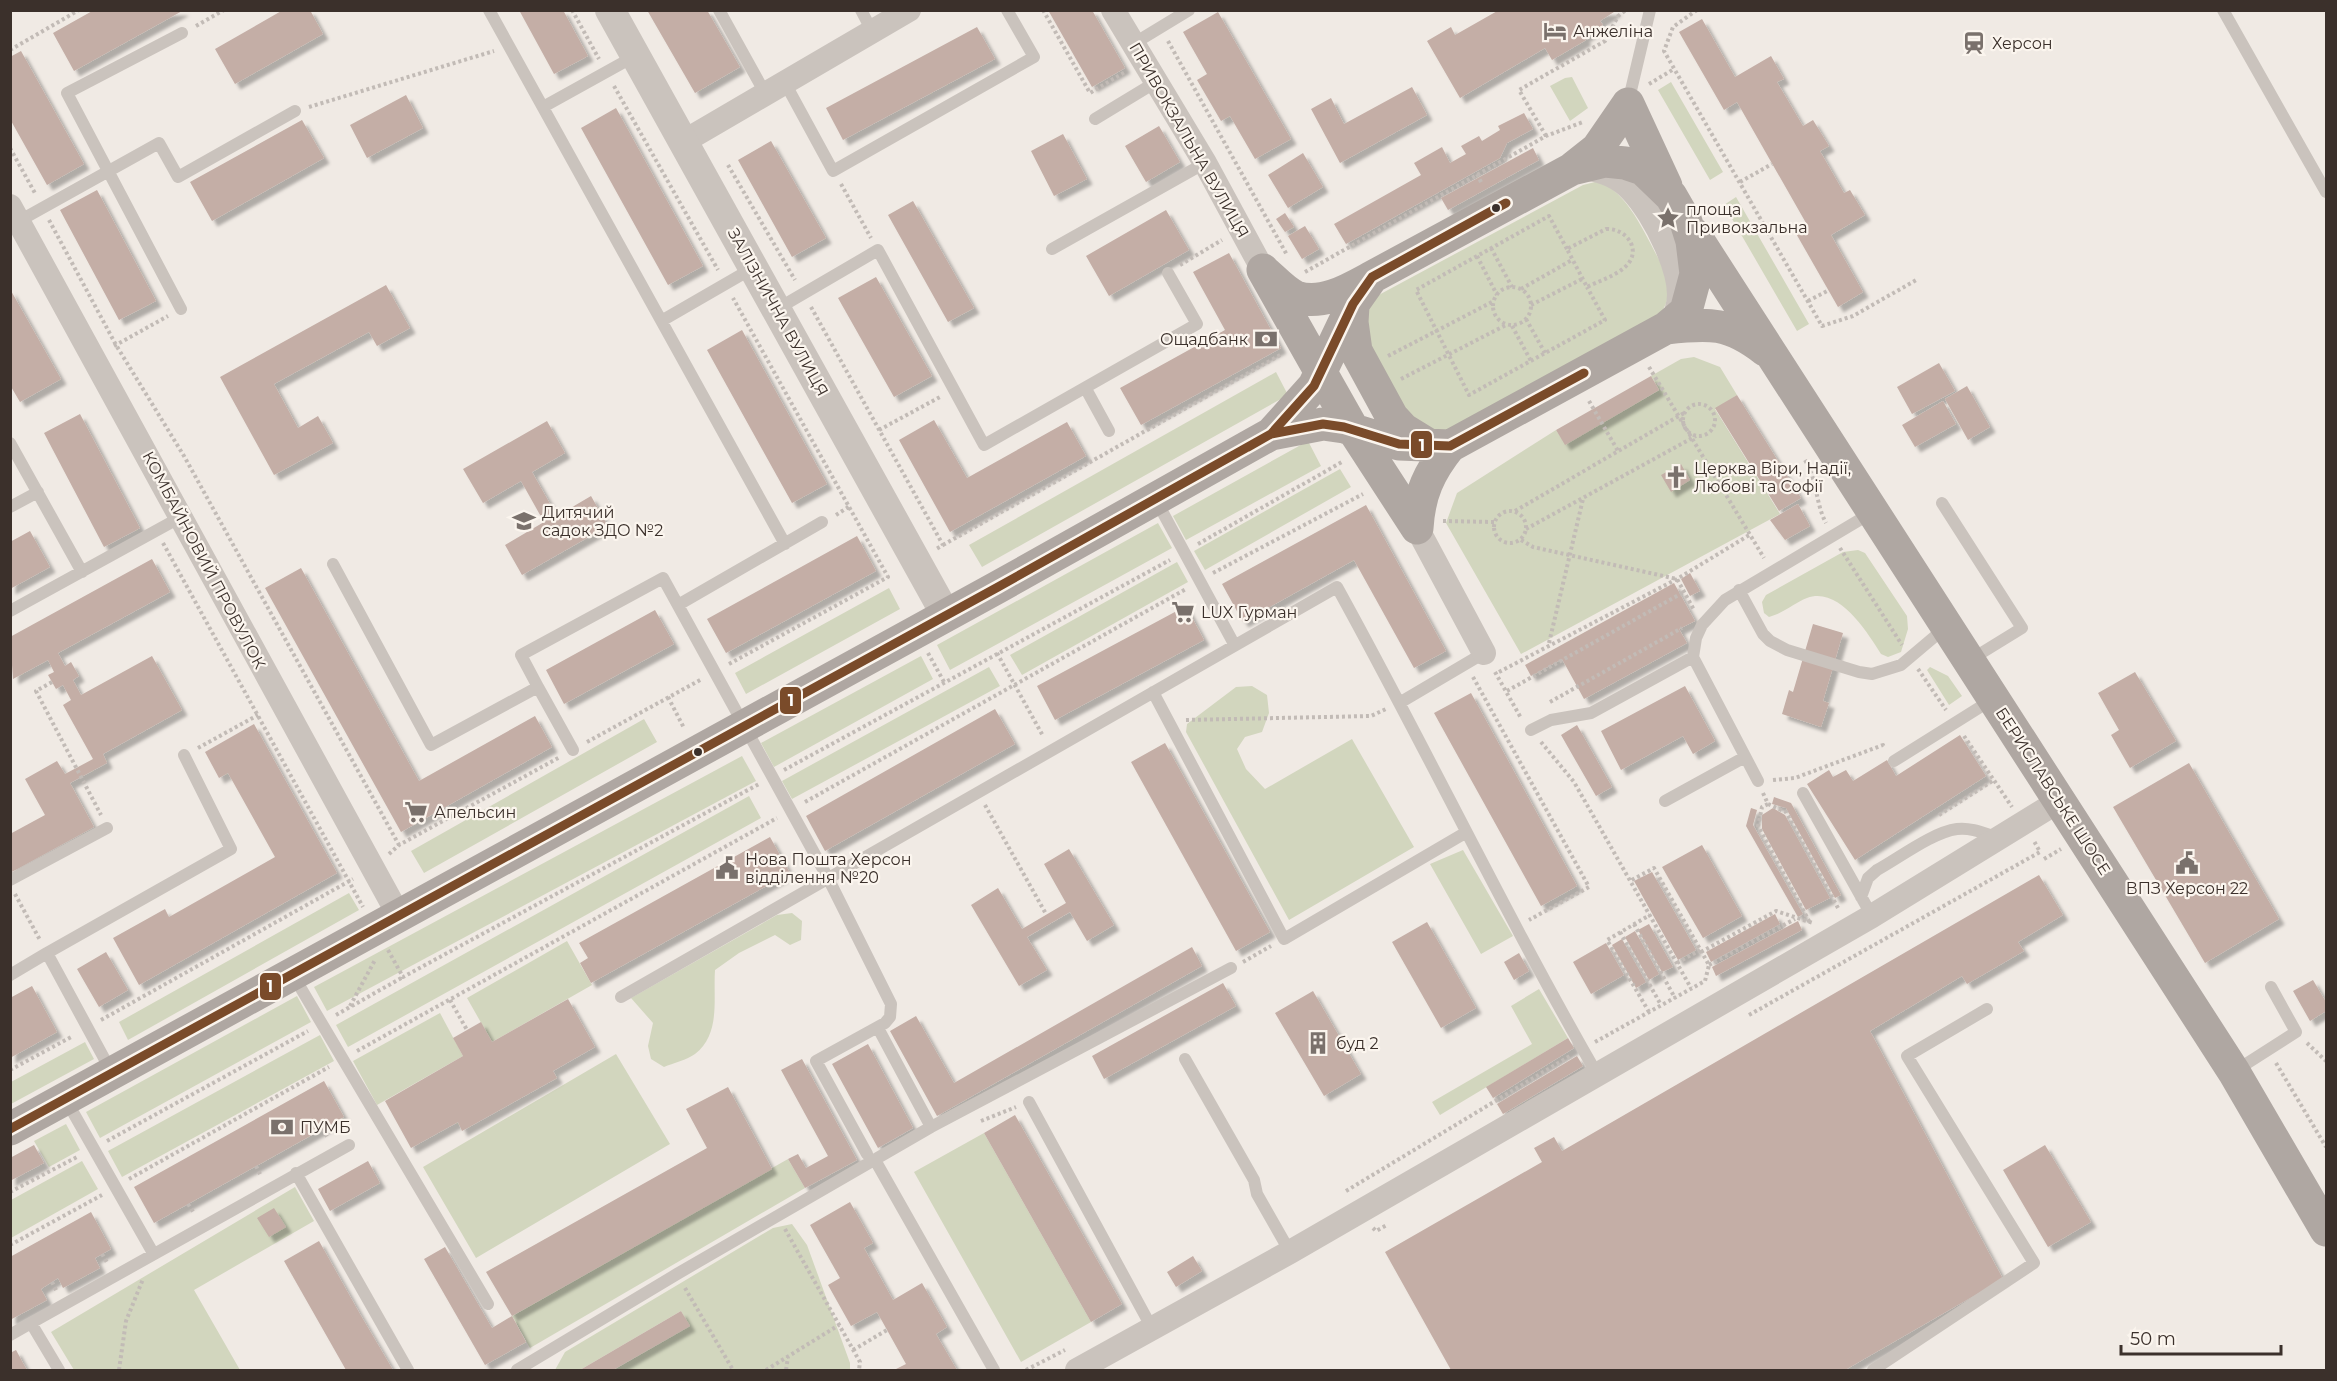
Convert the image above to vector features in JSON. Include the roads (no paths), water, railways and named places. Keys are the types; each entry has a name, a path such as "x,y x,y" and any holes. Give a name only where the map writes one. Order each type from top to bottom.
{"main road":[{"path":"1271,434 1323,424 1399,444 1440,446 1666,328 1686,310 1694,287 1695,258 1678,209 1628,104 1597,149 1572,169 1343,294 1313,298 1296,297 1283,279"},
{"path":"1572,169 1605,161 1625,163 1643,169 1678,209"},
{"name":"БЕРИСЛАВСЬКЕ ШОСЕ","path":"1678,209 2234,1072 2326,1230"},
{"path":"10,1129 293,974 386,929 744,725 1271,434 1308,394 1350,310 1372,277"},
{"path":"1283,279 1320,374 1354,431 1428,524"},
{"path":"1350,310 1356,351 1392,417 1403,429 1440,446"},
{"name":"БЕРИСЛАВСЬКЕ ШОСЕ","path":"1666,328 1708,324 1730,327 1748,336 1772,356"},
{"path":"1428,524 1420,500 1440,446"}],"street":[{"name":"ЗАЛІЗНИЧНА ВУЛИЦЯ","path":"610,10 634,56 695,135 754,267 945,615"},
{"path":"695,135 775,87 867,21 909,10"},
{"name":"ПРИВОКЗАЛЬНА ВУЛИЦЯ","path":"1113,10 1205,163 1241,229 1283,279"},
{"path":"1572,169 1607,173 1632,190 1642,203 1675,263 1678,278 1678,304 1666,328"},
{"name":"КОМБАЙНОВИЙ ПРОВУЛОК","path":"15,213 371,868 386,929"},
{"path":"1428,524 1482,663"},
{"path":"1077,1371 1290,1252 1597,1074 1866,907 2000,838 2059,801"}],"lane":[{"path":"489,10 663,320 785,544"},
{"path":"719,10 833,171 1034,57 1007,10"},
{"path":"1138,52 1161,28 1189,10"},
{"path":"1628,104 1650,10"},
{"path":"2223,10 2326,192"},
{"path":"182,33 67,93 182,309"},
{"path":"543,107 634,56"},
{"path":"1095,118 1156,82"},
{"path":"15,213 42,208 159,143 178,177 295,111"},
{"path":"1052,249 1205,163"},
{"path":"777,309 878,249 984,445 1197,324 1168,273"},
{"path":"663,320 754,267"},
{"path":"1086,389 1109,431"},
{"path":"10,443 82,572"},
{"path":"10,507 38,492"},
{"path":"1156,498 1234,644"},
{"path":"1942,503 2022,628 1969,660"},
{"path":"1758,781 1693,657 1700,622 1739,591 1872,512"},
{"path":"10,611 182,517"},
{"path":"678,605 822,522"},
{"path":"333,564 431,745 538,687"},
{"path":"573,750 521,655 663,578 789,811 829,880 891,1004 890,1017 878,1028 816,1061 994,1371"},
{"path":"621,997 829,880 1234,644 1337,587 1401,702 1465,833 1515,928 1597,1074"},
{"path":"1739,591 1763,634 1787,650 1859,672 1872,674 1888,670 1910,657 1946,627"},
{"path":"1531,730 1551,720 1591,713 1693,657"},
{"path":"1401,702 1482,663"},
{"path":"1153,692 1284,939 1465,833"},
{"path":"1893,761 1994,698"},
{"path":"10,975 231,849 184,755"},
{"path":"1665,801 1745,757"},
{"path":"1803,793 1866,907"},
{"path":"10,880 107,828"},
{"path":"1866,907 1868,879 1877,870 1944,832 1959,828 2000,838"},
{"path":"47,953 111,1072"},
{"path":"517,1371 778,1216 871,1157 1232,968"},
{"path":"293,974 488,1304"},
{"path":"2234,1072 2296,1032 2271,987"},
{"path":"1873,1371 2034,1263 1907,1056 1987,1010"},
{"path":"878,1028 931,1127"},
{"path":"1185,1059 1254,1180 1257,1194 1290,1252"},
{"path":"65,1099 153,1253"},
{"path":"1029,1102 1153,1330"},
{"path":"10,1335 349,1145"},
{"path":"296,1173 408,1371"},
{"path":"31,1323 59,1371"}],"place":[{"name":"Анжеліна","path":"1555,31"},
{"name":"Херсон","path":"1974,43"},
{"name":"площа Привокзальна","path":"1668,218"},
{"name":"Ощадбанк","path":"1266,339"},
{"name":"Церква Віри, Надії, Любові та Софії","path":"1676,477"},
{"name":"Дитячий садок ЗДО №2","path":"524,521"},
{"name":"LUX Гурман","path":"1183,612"},
{"name":"Апельсин","path":"416,812"},
{"name":"ВПЗ Херсон 22","path":"2187,863"},
{"name":"Нова Пошта Херсон відділення №20","path":"727,868"},
{"name":"буд 2","path":"1318,1043"},
{"name":"ПУМБ","path":"282,1127"}]}
